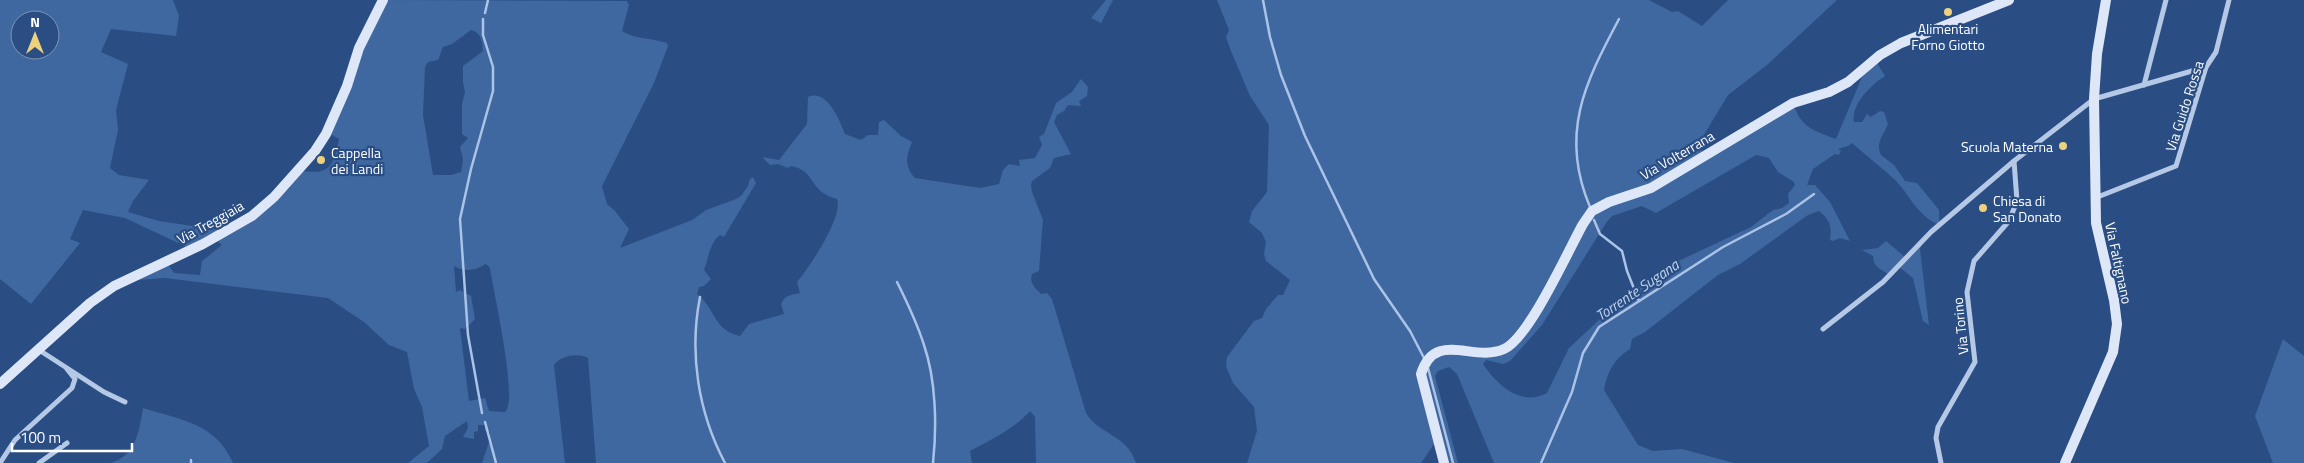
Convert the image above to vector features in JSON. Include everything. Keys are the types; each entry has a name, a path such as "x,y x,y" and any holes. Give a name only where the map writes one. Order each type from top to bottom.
{"street":[{"name":"Via Treggiaia","path":"0,384 90,303 114,286 203,244 252,216 274,197 315,151 327,132 348,86 359,48 383,0"},
{"name":"Via Volterrana","path":"1444,463 1421,374 1426,361 1431,354 1442,350 1488,353 1502,350 1512,345 1522,334 1534,315 1583,224 1592,212 1609,202 1651,188 1793,103 1829,92 1848,82 1880,55 1901,43 2009,0"},
{"name":"Via Faltignano","path":"2065,463 2113,352 2117,324 2114,300 2097,230 2095,198 2094,99 2097,54 2106,0"},
{"path":"2144,85 2166,0"},
{"name":"Via Guido Rossa","path":"2095,198 2176,166 2206,67 2216,52 2229,0"},
{"path":"1823,329 1884,282 1931,232 2014,161 2094,99 2206,67"},
{"name":"Via Torino","path":"1942,463 1936,438 1938,427 1975,362 1967,292 1972,269 1974,261 2009,220 2017,202 2014,161"},
{"path":"39,350 104,392 125,402"},
{"path":"0,463 15,440 72,388 74,379 67,369"},
{"path":"39,463 67,443"}],"shaded area":[{"path":"0,0 173,0 179,16 176,36 111,29 101,52 128,64 116,110 118,130 110,168 119,175 149,180 133,201 128,212 159,221 226,231 252,216 298,170 316,172 328,168 332,163 339,139 327,132 383,0 627,1 629,5 622,31 632,36 661,41 667,43 668,46 654,83 602,186 607,204 629,229 620,248 692,220 706,210 736,199 741,196 753,177 756,183 724,237 720,235 711,247 704,270 711,279 704,286 699,287 697,294 725,329 740,336 749,324 784,314 781,304 786,297 800,293 797,282 824,242 831,229 838,207 837,199 821,192 805,172 791,166 788,168 778,164 770,165 762,157 779,160 807,124 808,97 815,95 827,101 840,121 845,134 861,140 868,135 878,135 879,122 884,120 901,136 912,142 907,161 911,174 915,178 980,188 999,184 1003,170 1009,164 1020,166 1019,160 1035,158 1042,145 1039,137 1044,134 1056,103 1072,92 1081,79 1088,87 1087,96 1079,101 1081,106 1068,105 1064,111 1057,115 1054,122 1071,154 1054,158 1050,168 1032,181 1031,185 1043,220 1039,271 1032,274 1031,280 1041,294 1047,293 1052,299 1086,413 1098,426 1126,446 1132,453 1136,463 1036,463 1035,417 1030,411 1010,429 970,451 972,463 596,463 588,358 574,355 560,359 554,365 565,463 482,463 490,439 490,432 485,431 485,425 478,425 478,431 474,432 474,439 463,437 468,428 467,421 445,436 442,449 429,461 426,463 408,463 429,446 422,407 414,389 407,352 389,345 364,322 328,298 165,278 137,280 167,263 174,273 200,275 202,261 222,245 214,238 191,249 125,218 83,210 70,239 80,243 31,304 0,279","holes":["471,30 479,35 483,51 463,66 465,92 462,104 462,134 468,138 460,147 463,159 461,172 451,175 433,175 423,115 425,67 428,62 438,60 443,47 452,44","486,264 490,268 507,367 509,388 508,404 505,412 489,411 485,398 469,401 460,328 465,329 475,319 471,296 460,290 456,292 454,266 466,270"]},
{"path":"1106,0 1113,0 1101,23 1091,18"},
{"path":"1217,0 1649,0 1672,12 1678,11 1702,26 1728,0 1837,0 1767,65 1728,95 1702,138 1702,156 1793,103 1804,123 1814,130 1836,139 1862,77 1877,63 1885,76 1863,96 1856,108 1854,122 1862,122 1867,114 1871,117 1880,111 1884,112 1888,124 1879,146 1881,155 1894,165 1905,181 1917,183 1939,210 1939,225 1918,210 1899,184 1852,143 1838,149 1841,151 1839,155 1835,154 1813,169 1807,185 1815,185 1830,202 1850,241 1840,238 1833,241 1830,240 1831,231 1826,217 1819,211 1808,215 1740,264 1718,275 1645,332 1632,339 1630,349 1612,366 1604,390 1638,445 1653,451 1682,449 1734,463 1494,463 1457,374 1449,367 1438,371 1435,376 1458,463 1441,463 1434,444 1421,463 1247,463 1257,431 1254,407 1233,383 1226,366 1227,357 1254,321 1262,318 1266,309 1278,295 1283,295 1290,280 1266,261 1264,254 1266,242 1262,233 1249,222 1252,211 1267,192 1269,125 1250,96 1231,51 1226,37 1229,30","holes":["1756,155 1769,158 1778,172 1794,182 1795,185 1788,194 1789,203 1782,208 1773,210 1751,227 1654,274 1614,306 1569,348 1547,393 1537,397 1528,397 1510,392 1495,379 1483,364 1486,360 1503,364 1510,361 1542,325 1612,216 1642,206 1656,213"]},
{"path":"1886,241 1906,258 1923,241 1920,249 1929,325 1923,321 1913,278 1898,266 1890,275 1876,266 1873,256 1862,250 1878,248"},
{"path":"2283,339 2304,356 2304,463 2273,463 2255,416"},
{"path":"143,408 184,420 207,431 226,450 233,463 111,463 120,459 131,448 138,433"}],"waterway":[{"path":"485,13 488,0"},
{"path":"1263,0 1270,37 1281,75 1305,136 1374,279 1410,331 1424,358"},
{"path":"482,413 468,335 460,219 471,169 493,91 493,67 483,35 483,19"},
{"path":"1590,207 1581,181 1577,156 1577,132 1580,110 1596,65 1619,19"},
{"name":"Torrente Sugana","path":"1541,463 1572,392 1583,353 1599,327 1723,247 1786,214 1814,194"},
{"path":"1594,220 1600,234 1622,251 1627,271 1639,301"},
{"path":"897,282 924,345 931,373 935,419 933,463"},
{"path":"700,297 695,339 698,382 708,423 725,463"},
{"path":"1428,368 1453,463"},
{"path":"485,422 496,463"}],"place":[{"name":"Alimentari Forno Giotto","path":"1948,12"},
{"name":"Scuola Materna","path":"2063,146"},
{"name":"Cappella dei Landi","path":"321,160"},
{"name":"Chiesa di San Donato","path":"1983,208"}]}
